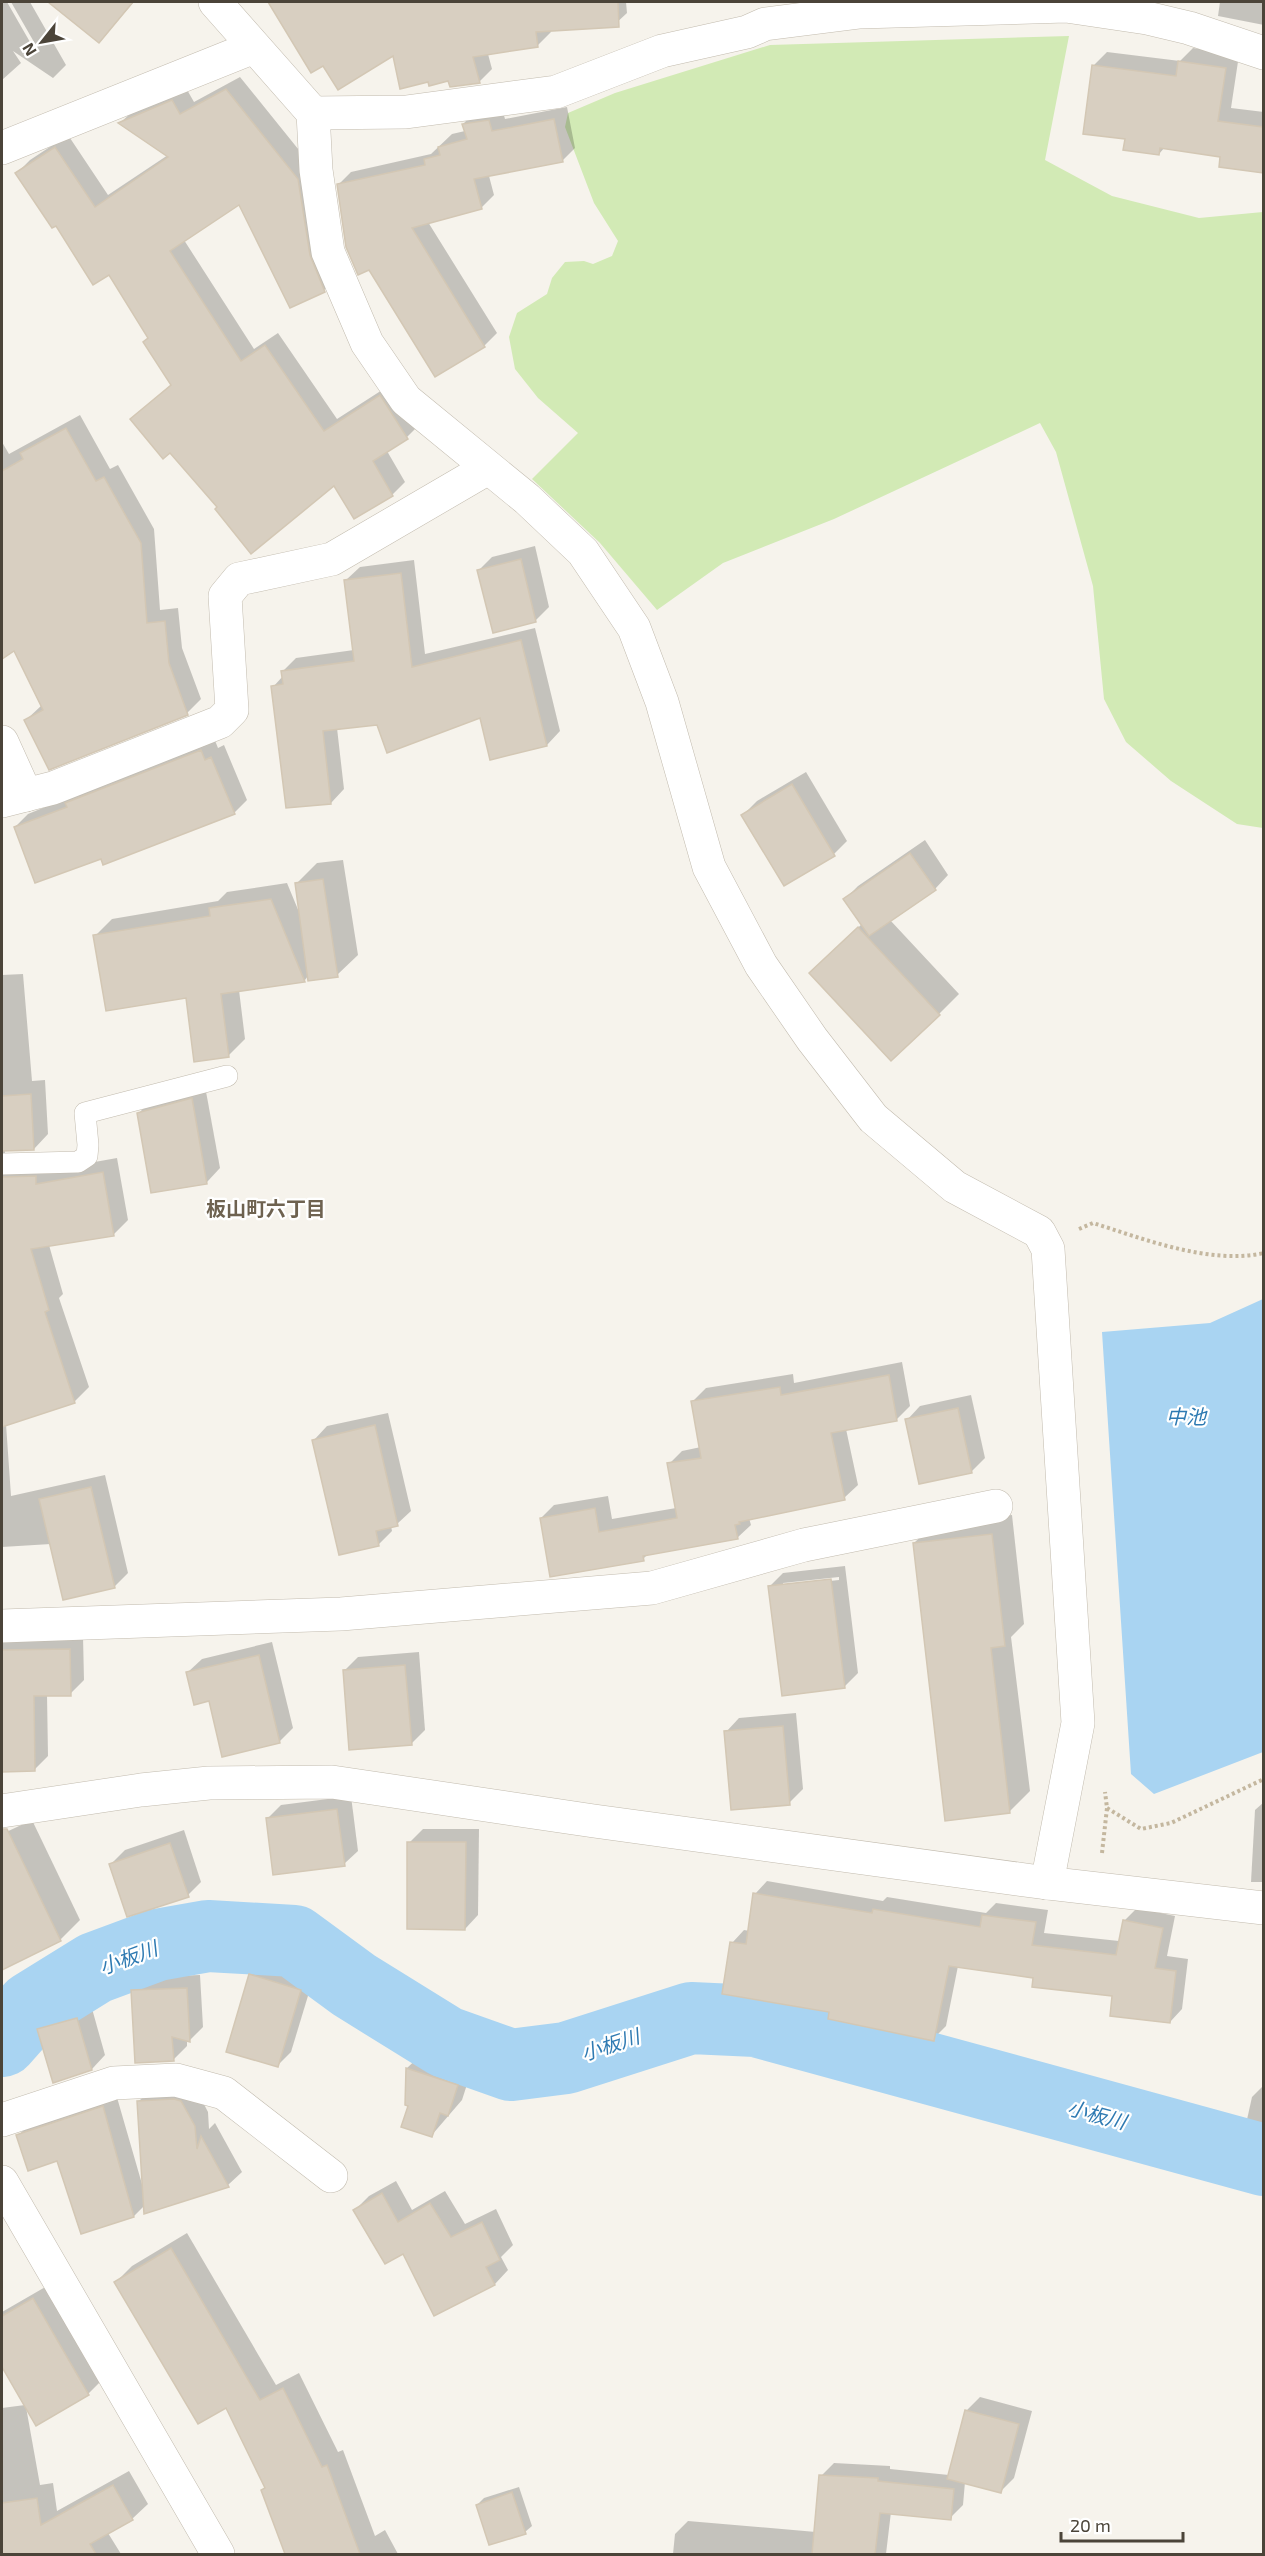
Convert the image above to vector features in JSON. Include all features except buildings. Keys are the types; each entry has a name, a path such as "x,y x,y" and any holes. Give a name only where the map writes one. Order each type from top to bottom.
{"street":[{"path":"215,2 313,113 316,170 328,252 367,343 406,400 527,498 583,552 634,628 662,702 709,867 760,965 812,1039 873,1118 955,1187 1039,1232 1048,1249 1078,1723 1047,1884"},
{"path":"313,113 406,111 556,93 662,51 747,32 759,13 1066,6 1147,18 1192,15 1263,52"},
{"path":"2,148 254,47"},
{"path":"2,742 14,798 54,788 220,722 232,710 225,596 239,579 332,559 488,468"},
{"path":"2,1626 341,1614 652,1588 804,1545 996,1506"},
{"path":"2,1811 141,1790 209,1783 332,1782 1047,1884 1263,1908"},
{"path":"2,2120 114,2083 176,2080 224,2093 332,2176"},
{"path":"2,2182 218,2554"}],"lane":[{"path":"2,1164 78,1162 87,1156 85,1113 227,1076"}],"path":[{"path":"1071,1233 1093,1223 1214,1255 1263,1253"},
{"path":"1107,1808 1141,1829 1171,1823 1263,1779"},
{"path":"1098,1889 1107,1808 1105,1786"}],"green space":[{"path":"1069,36 1045,160 1112,196 1199,218 1263,212 1263,828 1237,824 1171,781 1126,742 1104,699 1093,586 1056,452 1040,423 834,519 723,563 657,610 600,543 532,479 578,433 538,398 515,369 509,337 517,313 547,294 552,278 565,262 584,261 593,264 612,256 618,241 594,203 565,127 568,113 615,93 770,45"}],"water":[{"name":"中池","path":"1263,1299 1263,1752 1154,1794 1131,1774 1102,1332 1210,1323"}],"waterway":[{"name":"小板川","path":"2,2041 32,2007 95,1968 157,1945 208,1936 294,1941 354,1985 446,2042 511,2065 566,2058 691,2018 756,2021 1264,2160"}],"district":[{"name":"板山町六丁目","path":"266,1208"}]}
